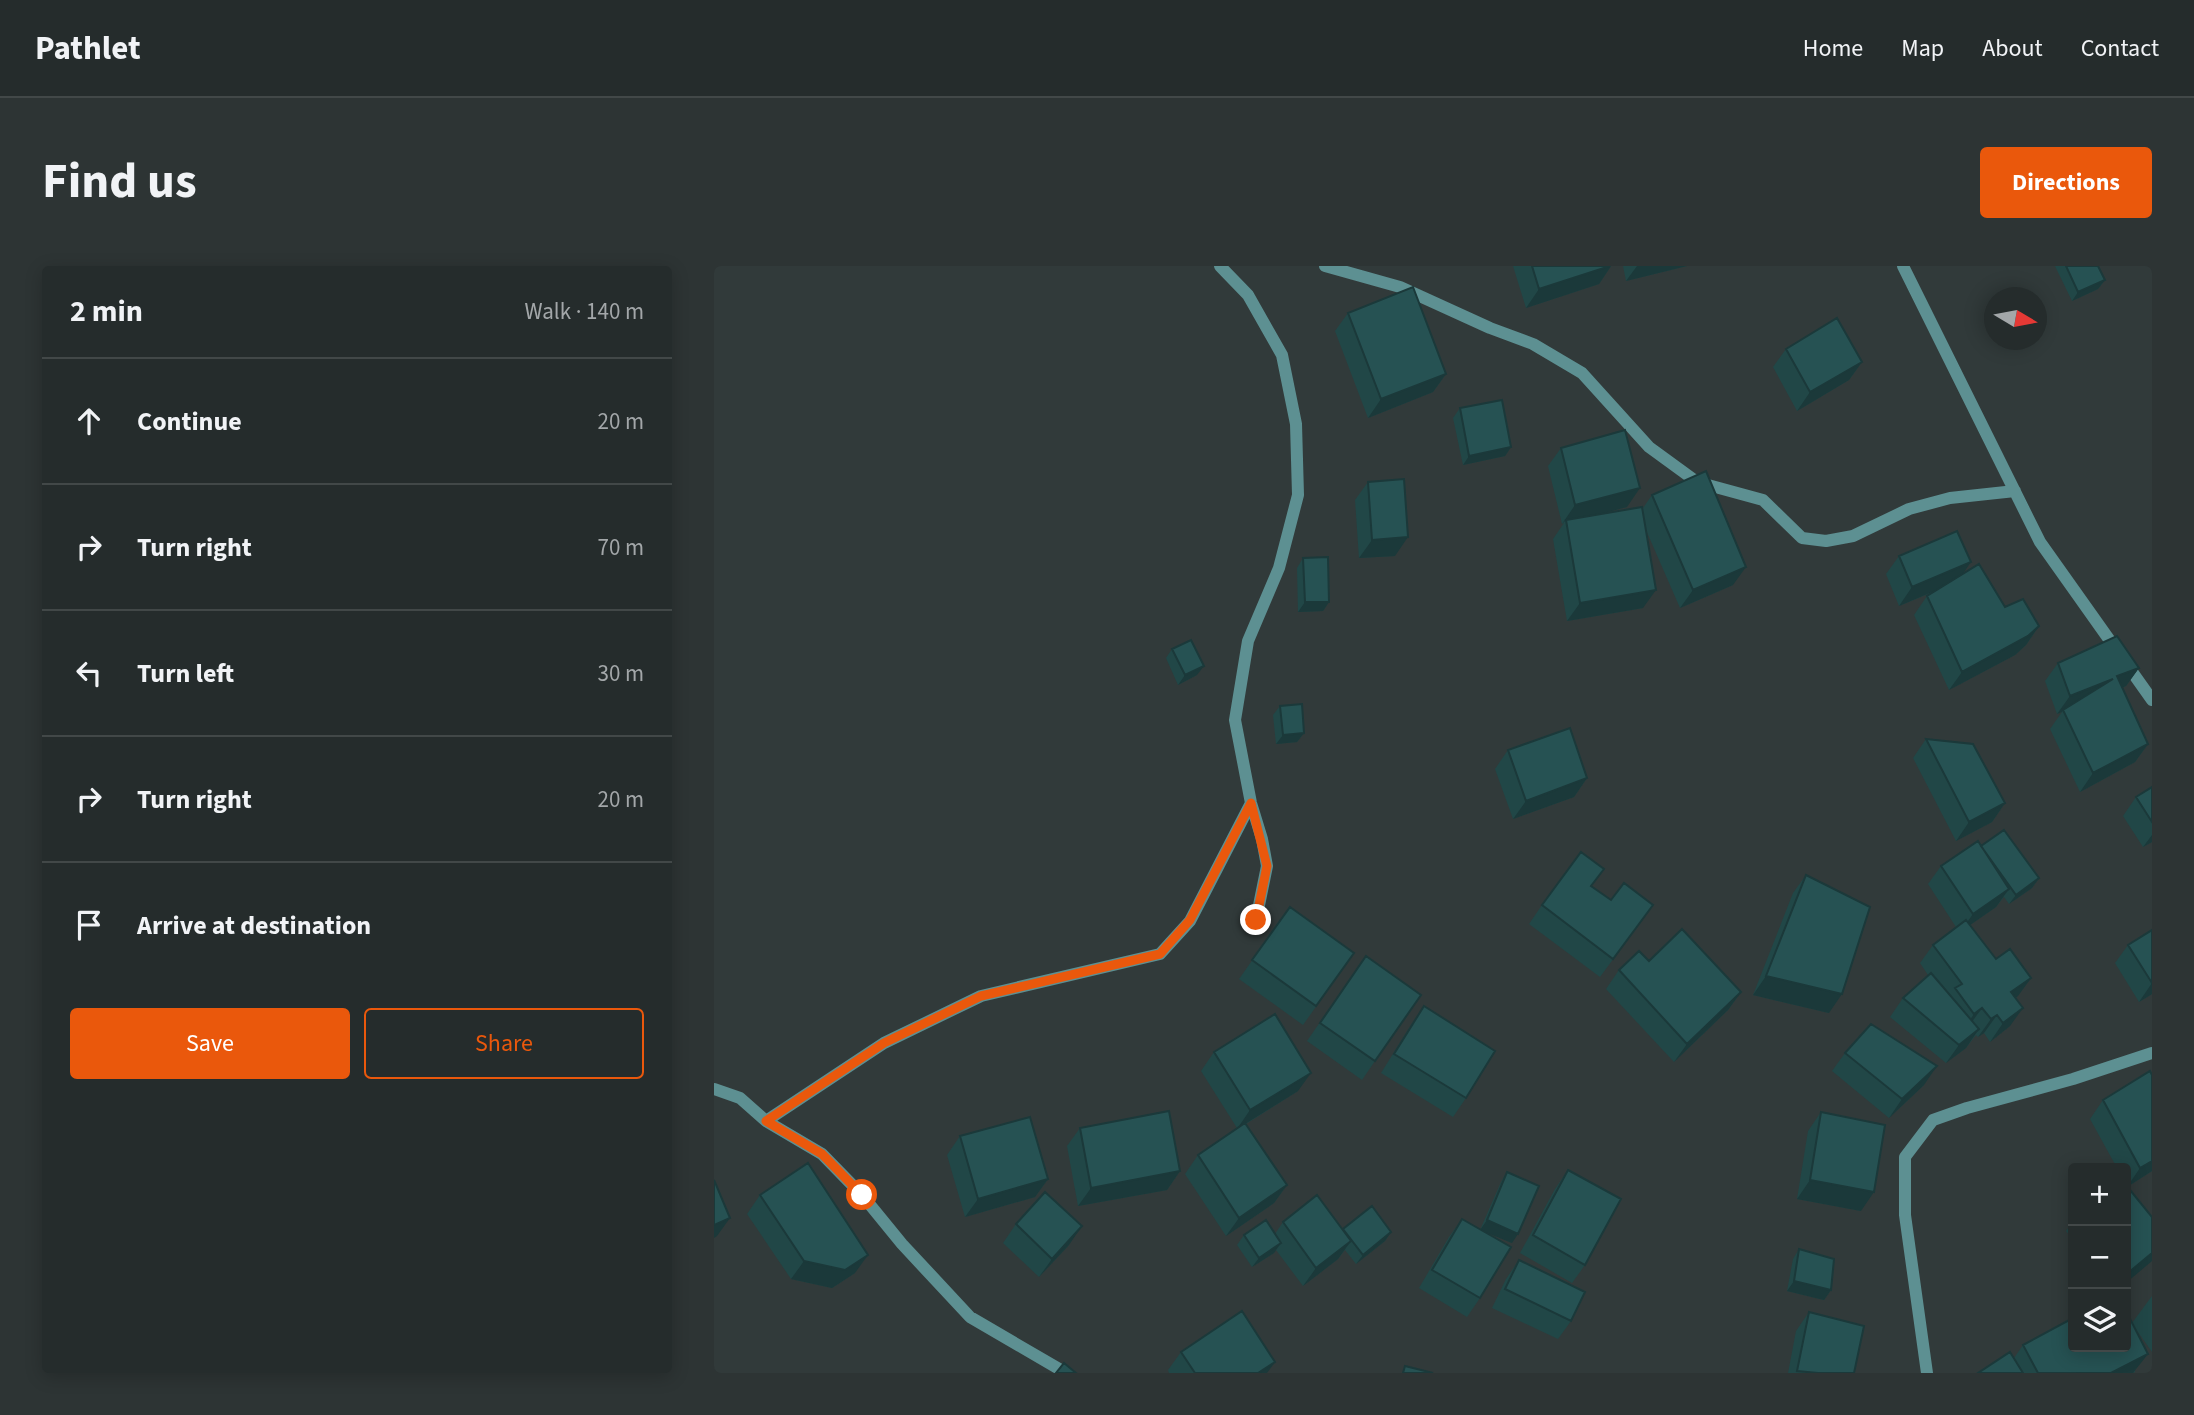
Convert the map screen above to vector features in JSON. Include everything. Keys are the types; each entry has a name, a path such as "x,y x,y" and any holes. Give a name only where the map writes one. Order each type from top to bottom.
{"street":[{"path":"1220,266 1248,295 1282,355 1296,424 1298,495 1279,568 1248,641 1235,720 1251,803 1267,866 1256,920"},
{"path":"1325,266 1400,287 1490,328 1533,344 1582,373 1649,447 1697,482 1763,500 1802,538 1826,541 1853,536 1909,509 1950,498 2015,491"},
{"path":"1903,266 2040,542 2152,699"},
{"path":"766,1121 884,1043 981,996 1160,954 1190,920 1251,803"},
{"path":"1927,1373 1905,1215 1905,1157 1933,1120 2152,1053"},
{"path":"714,1089 740,1098 766,1121 822,1154 970,1317 1066,1373"}],"building":[{"path":"1532,266 1610,266 1539,289"},
{"path":"2066,266 2098,266 2105,280 2078,292"},
{"path":"1413,287 1446,374 1381,399 1348,313"},
{"path":"1837,318 1862,362 1810,392 1786,349"},
{"path":"1502,400 1511,447 1469,456 1460,408"},
{"path":"1625,430 1640,488 1575,505 1561,448"},
{"path":"1706,471 1746,567 1693,590 1652,495"},
{"path":"1404,479 1408,537 1372,540 1368,482"},
{"path":"1642,507 1656,590 1580,603 1566,520"},
{"path":"1957,531 1971,562 1912,587 1899,556"},
{"path":"1328,557 1329,602 1305,602 1303,558"},
{"path":"1979,564 2005,607 2023,599 2039,626 2028,636 1962,672 1927,596"},
{"path":"2117,636 2139,668 2117,676 2148,744 2093,773 2063,710 2113,679 2070,696 2058,663"},
{"path":"1191,640 1204,666 1185,675 1172,649"},
{"path":"1302,704 1304,733 1283,735 1280,706"},
{"path":"1570,728 1587,778 1526,801 1508,750"},
{"path":"1926,739 1973,744 2005,803 1969,822"},
{"path":"2152,787 2152,822 2136,797"},
{"path":"2004,830 2039,878 2016,895 1981,846"},
{"path":"1978,841 2009,889 1973,914 1941,866"},
{"path":"1581,852 1604,869 1591,886 1611,900 1624,883 1653,905 1613,959 1542,905"},
{"path":"1806,875 1870,907 1842,994 1766,976"},
{"path":"1290,907 1354,953 1316,1006 1252,960"},
{"path":"1966,920 1996,959 2010,949 2031,978 2011,992 2023,1008 2003,1023 1997,1015 1991,1019 1982,1008 1974,1014 1955,988 1962,984 1933,945"},
{"path":"1682,929 1741,992 1687,1044 1619,970 1639,951 1649,961"},
{"path":"2152,930 2152,983 2128,945"},
{"path":"1366,956 1421,995 1375,1061 1320,1023"},
{"path":"1931,973 1979,1029 1959,1045 1903,998"},
{"path":"1424,1006 1495,1051 1466,1098 1394,1054"},
{"path":"1275,1014 1311,1073 1250,1110 1214,1052"},
{"path":"1871,1024 1937,1066 1902,1099 1845,1053"},
{"path":"2150,1071 2152,1161 2140,1168 2103,1100"},
{"path":"1169,1111 1180,1171 1091,1188 1080,1128"},
{"path":"1821,1112 1885,1125 1874,1192 1810,1180"},
{"path":"1030,1117 1048,1179 978,1199 960,1136"},
{"path":"1245,1123 1287,1185 1239,1218 1198,1155"},
{"path":"808,1163 868,1255 845,1270 804,1261 760,1195"},
{"path":"1568,1170 1621,1199 1585,1265 1533,1235"},
{"path":"1507,1172 1539,1186 1518,1234 1487,1220"},
{"path":"714,1180 730,1218 714,1225"},
{"path":"2131,1191 2152,1217 2152,1253 2131,1270"},
{"path":"1045,1192 1082,1226 1052,1259 1016,1224"},
{"path":"1317,1195 1351,1241 1316,1268 1283,1222"},
{"path":"1372,1206 1391,1232 1363,1255 1343,1229"},
{"path":"1462,1219 1511,1247 1480,1298 1432,1270"},
{"path":"1266,1220 1281,1243 1259,1258 1244,1235"},
{"path":"1799,1249 1834,1259 1831,1290 1794,1281"},
{"path":"1519,1260 1585,1292 1571,1321 1505,1289"},
{"path":"1242,1311 1275,1362 1258,1373 1195,1373 1181,1352"},
{"path":"1809,1312 1864,1326 1854,1373 1797,1371"},
{"path":"2068,1321 2068,1352 2131,1352 2131,1321 2148,1354 2111,1373 2038,1373 2023,1345"},
{"path":"2010,1352 2023,1373 1978,1373"},
{"path":"1064,1363 1076,1373 1056,1373"},
{"path":"1405,1366 1433,1373 1403,1373"}],"route":[{"path":"862,1195 822,1154 766,1121 884,1043 981,996 1160,954 1190,920 1251,803 1267,866 1263,897 1256,920"}]}
